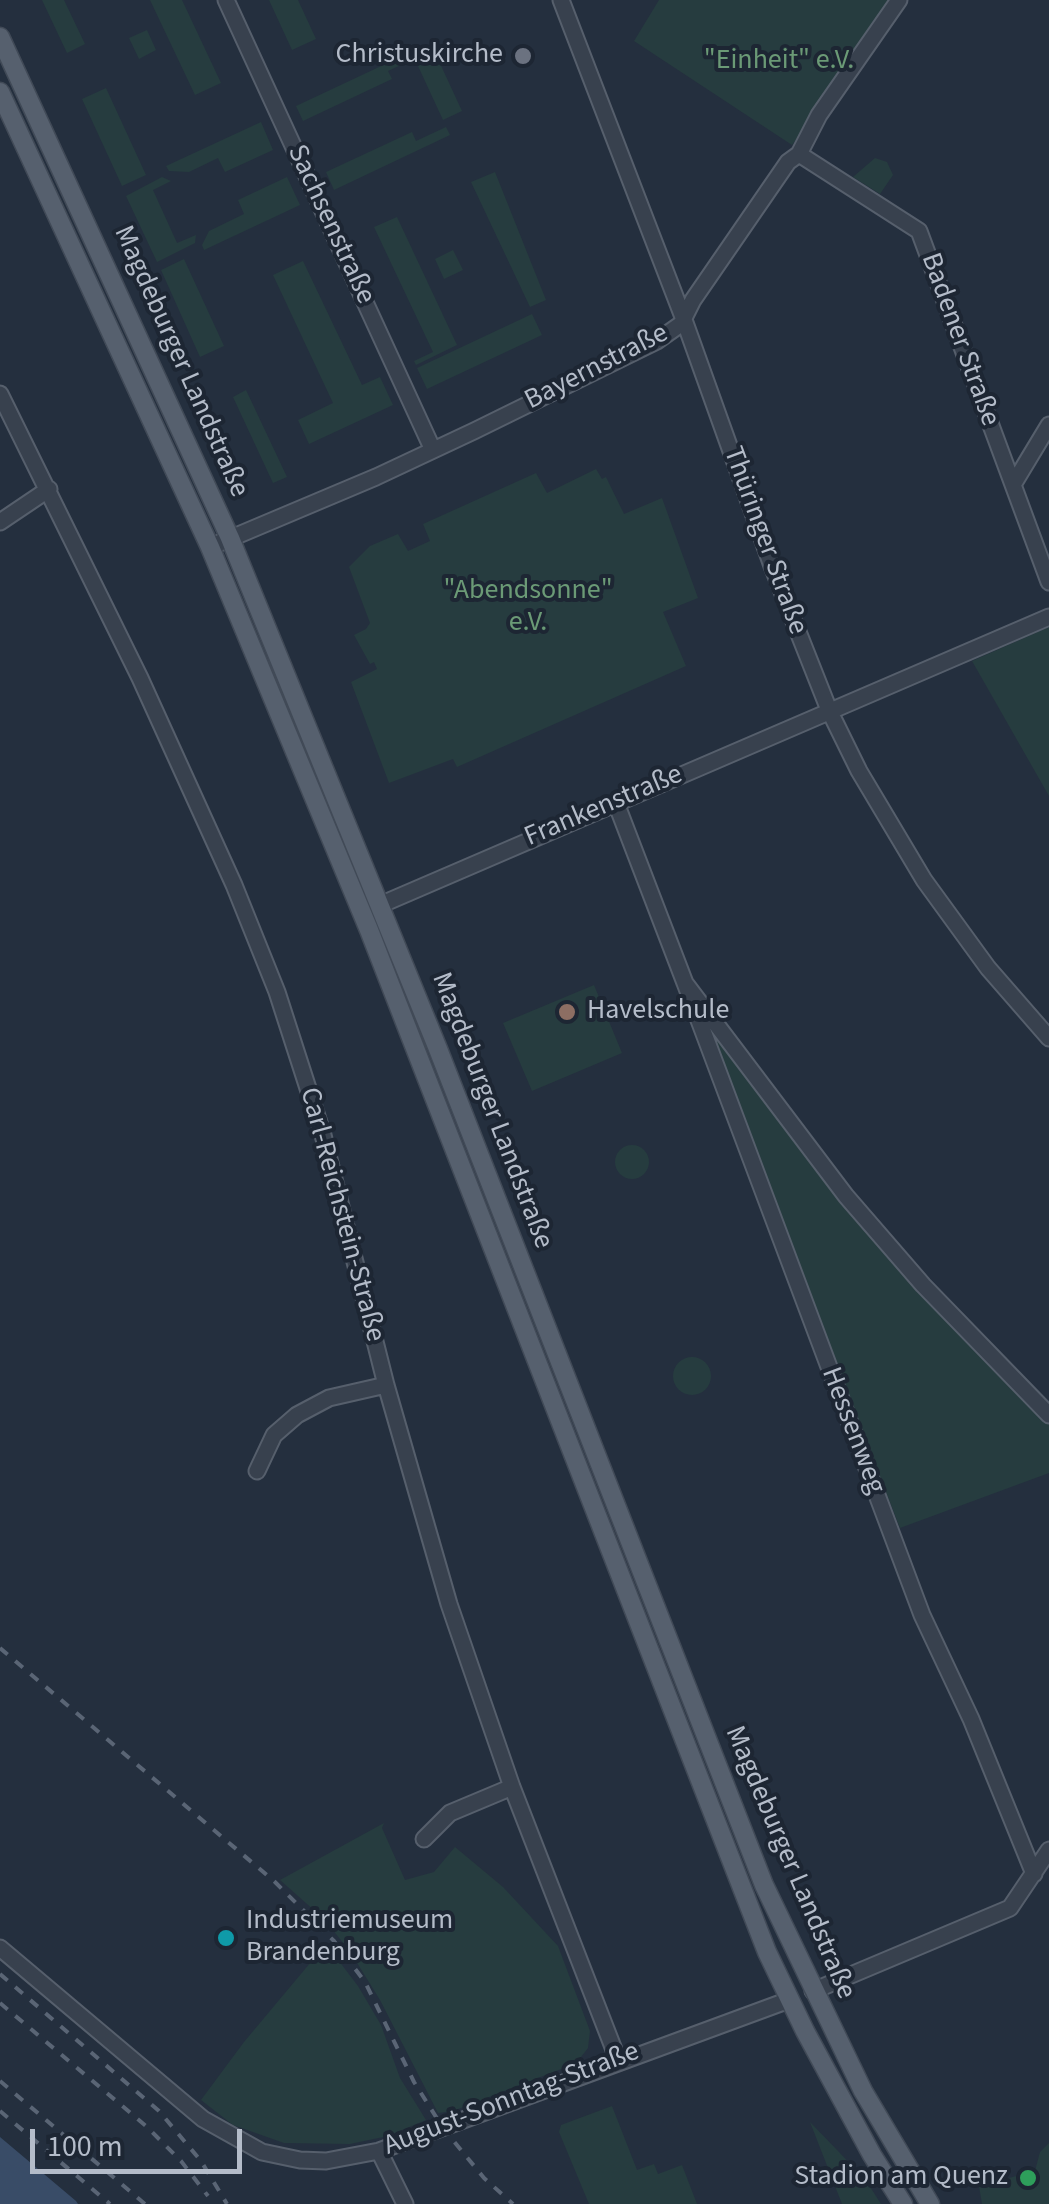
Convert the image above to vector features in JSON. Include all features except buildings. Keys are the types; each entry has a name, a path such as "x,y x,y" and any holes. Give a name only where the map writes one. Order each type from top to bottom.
{"main road":[{"name":"Magdeburger Landstraße","path":"0,37 230,538 380,905 764,1885 863,2091 930,2204"},
{"name":"Magdeburger Landstraße","path":"0,92 210,547 378,952 722,1841 789,2000 902,2204"},
{"path":"789,2000 813,1991"}],"street":[{"name":"Sachsenstraße","path":"226,0 433,450"},
{"name":"Thüringer Straße","path":"561,0 828,710 858,770 924,880 988,968 1049,1038"},
{"name":"Bayernstraße","path":"210,547 433,450 658,341 681,324 788,162 799,154 819,116 899,0"},
{"name":"Badener Straße","path":"799,154 919,232 1049,582"},
{"name":"Carl-Reichstein-Straße","path":"0,394 195,798 268,967 323,1134 386,1385 449,1604 512,1787 618,2060"},
{"path":"1014,483 1049,425"},
{"path":"0,522 49,489"},
{"name":"Frankenstraße","path":"380,905 1049,617"},
{"name":"Hessenweg","path":"616,803 922,1615 1034,1874"},
{"name":"Hessenweg","path":"684,983 846,1196 922,1284 1049,1415"},
{"path":"257,1471 274,1435 298,1415 329,1398 386,1385"},
{"path":"424,1839 450,1813 512,1787"},
{"path":"813,1991 1000,1914 1017,1900 1049,1850"},
{"name":"August-Sonntag-Straße","path":"0,1948 203,2119 242,2144 300,2160 326,2161 379,2151 789,2000"},
{"path":"379,2151 405,2204"}],"green space":[{"path":"42,0 64,0 85,44 67,53"},
{"path":"150,0 182,0 221,83 195,95"},
{"path":"269,0 298,0 316,39 292,50"},
{"name":"\"Einheit\" e.V.","path":"659,0 903,0 792,145 634,41"},
{"path":"147,30 156,50 139,59 129,38"},
{"path":"411,52 414,59 388,71 392,79 303,121 296,106"},
{"path":"437,57 462,111 443,120 418,66"},
{"path":"106,88 146,175 122,186 82,99"},
{"path":"261,122 273,150 225,172 218,158 189,172 169,171 166,166"},
{"path":"446,127 450,135 334,190 326,172 412,132 416,141"},
{"path":"875,158 887,162 893,175 880,194 853,177"},
{"path":"495,172 546,300 530,307 471,182"},
{"path":"162,177 171,181 153,190 177,243 196,235 195,243 157,262 126,196"},
{"path":"287,177 300,205 204,250 202,245 209,231 244,214 238,200"},
{"path":"397,217 457,345 416,365 414,361 433,352 374,227"},
{"path":"453,250 463,270 444,279 435,259"},
{"path":"184,259 224,346 200,357 161,270"},
{"path":"303,261 362,385 380,377 393,405 309,444 298,420 333,403 273,275"},
{"path":"532,314 542,335 427,389 417,368"},
{"path":"246,390 287,477 273,483 233,397"},
{"name":"\"Abendsonne\" e.V.","path":"596,469 602,479 606,477 624,514 662,498 698,598 663,612 686,666 457,767 453,759 389,783 351,682 377,669 354,635 370,623 349,567 370,546 398,534 408,551 430,541 423,524 536,473 547,493"},
{"path":"1049,627 1049,796 972,661"},
{"path":"594,985 622,1053 532,1091 503,1023"},
{"path":"721,1037 774,1109 1049,1422 1049,1473 900,1528 712,1043"},
{"path":"632,1145 644,1150 649,1162 644,1174 632,1179 620,1174 615,1162 620,1150"},
{"path":"692,1357 706,1362 711,1376 706,1390 692,1395 678,1390 673,1376 678,1362"},
{"path":"384,1823 382,1828 405,1880 434,1872 455,1847 503,1887 558,1946 590,2031 588,2048 581,2057 569,2066 453,2111 438,2113 380,2000 351,1953 325,1920 280,1880"},
{"path":"326,1944 381,2025 400,2078 426,2120 388,2136 350,2144 284,2143 233,2125 201,2100"},
{"path":"612,2106 637,2170 654,2164 658,2174 682,2165 697,2204 589,2204 559,2132 561,2125"},
{"path":"810,2122 865,2179 881,2204 842,2204"},
{"name":"Stadion am Quenz","path":"1049,2143 1049,2204 982,2204 979,2186 1035,2171 1040,2152"}],"water":[{"path":"0,2137 76,2201 78,2204 0,2204"}],"railway":[{"path":"0,1648 275,1882 334,1941 365,1982 414,2082 443,2128 484,2178 513,2204"},
{"path":"0,1974 159,2111 201,2161 227,2204"},
{"path":"0,2003 146,2126 208,2196"},
{"path":"0,2081 145,2204"},
{"path":"0,2111 110,2204"}],"place":[{"name":"Christuskirche","path":"523,56"},
{"name":"Havelschule","path":"567,1012"},
{"name":"Industriemuseum Brandenburg","path":"226,1938"},
{"name":"Stadion am Quenz","path":"1028,2178"}]}
